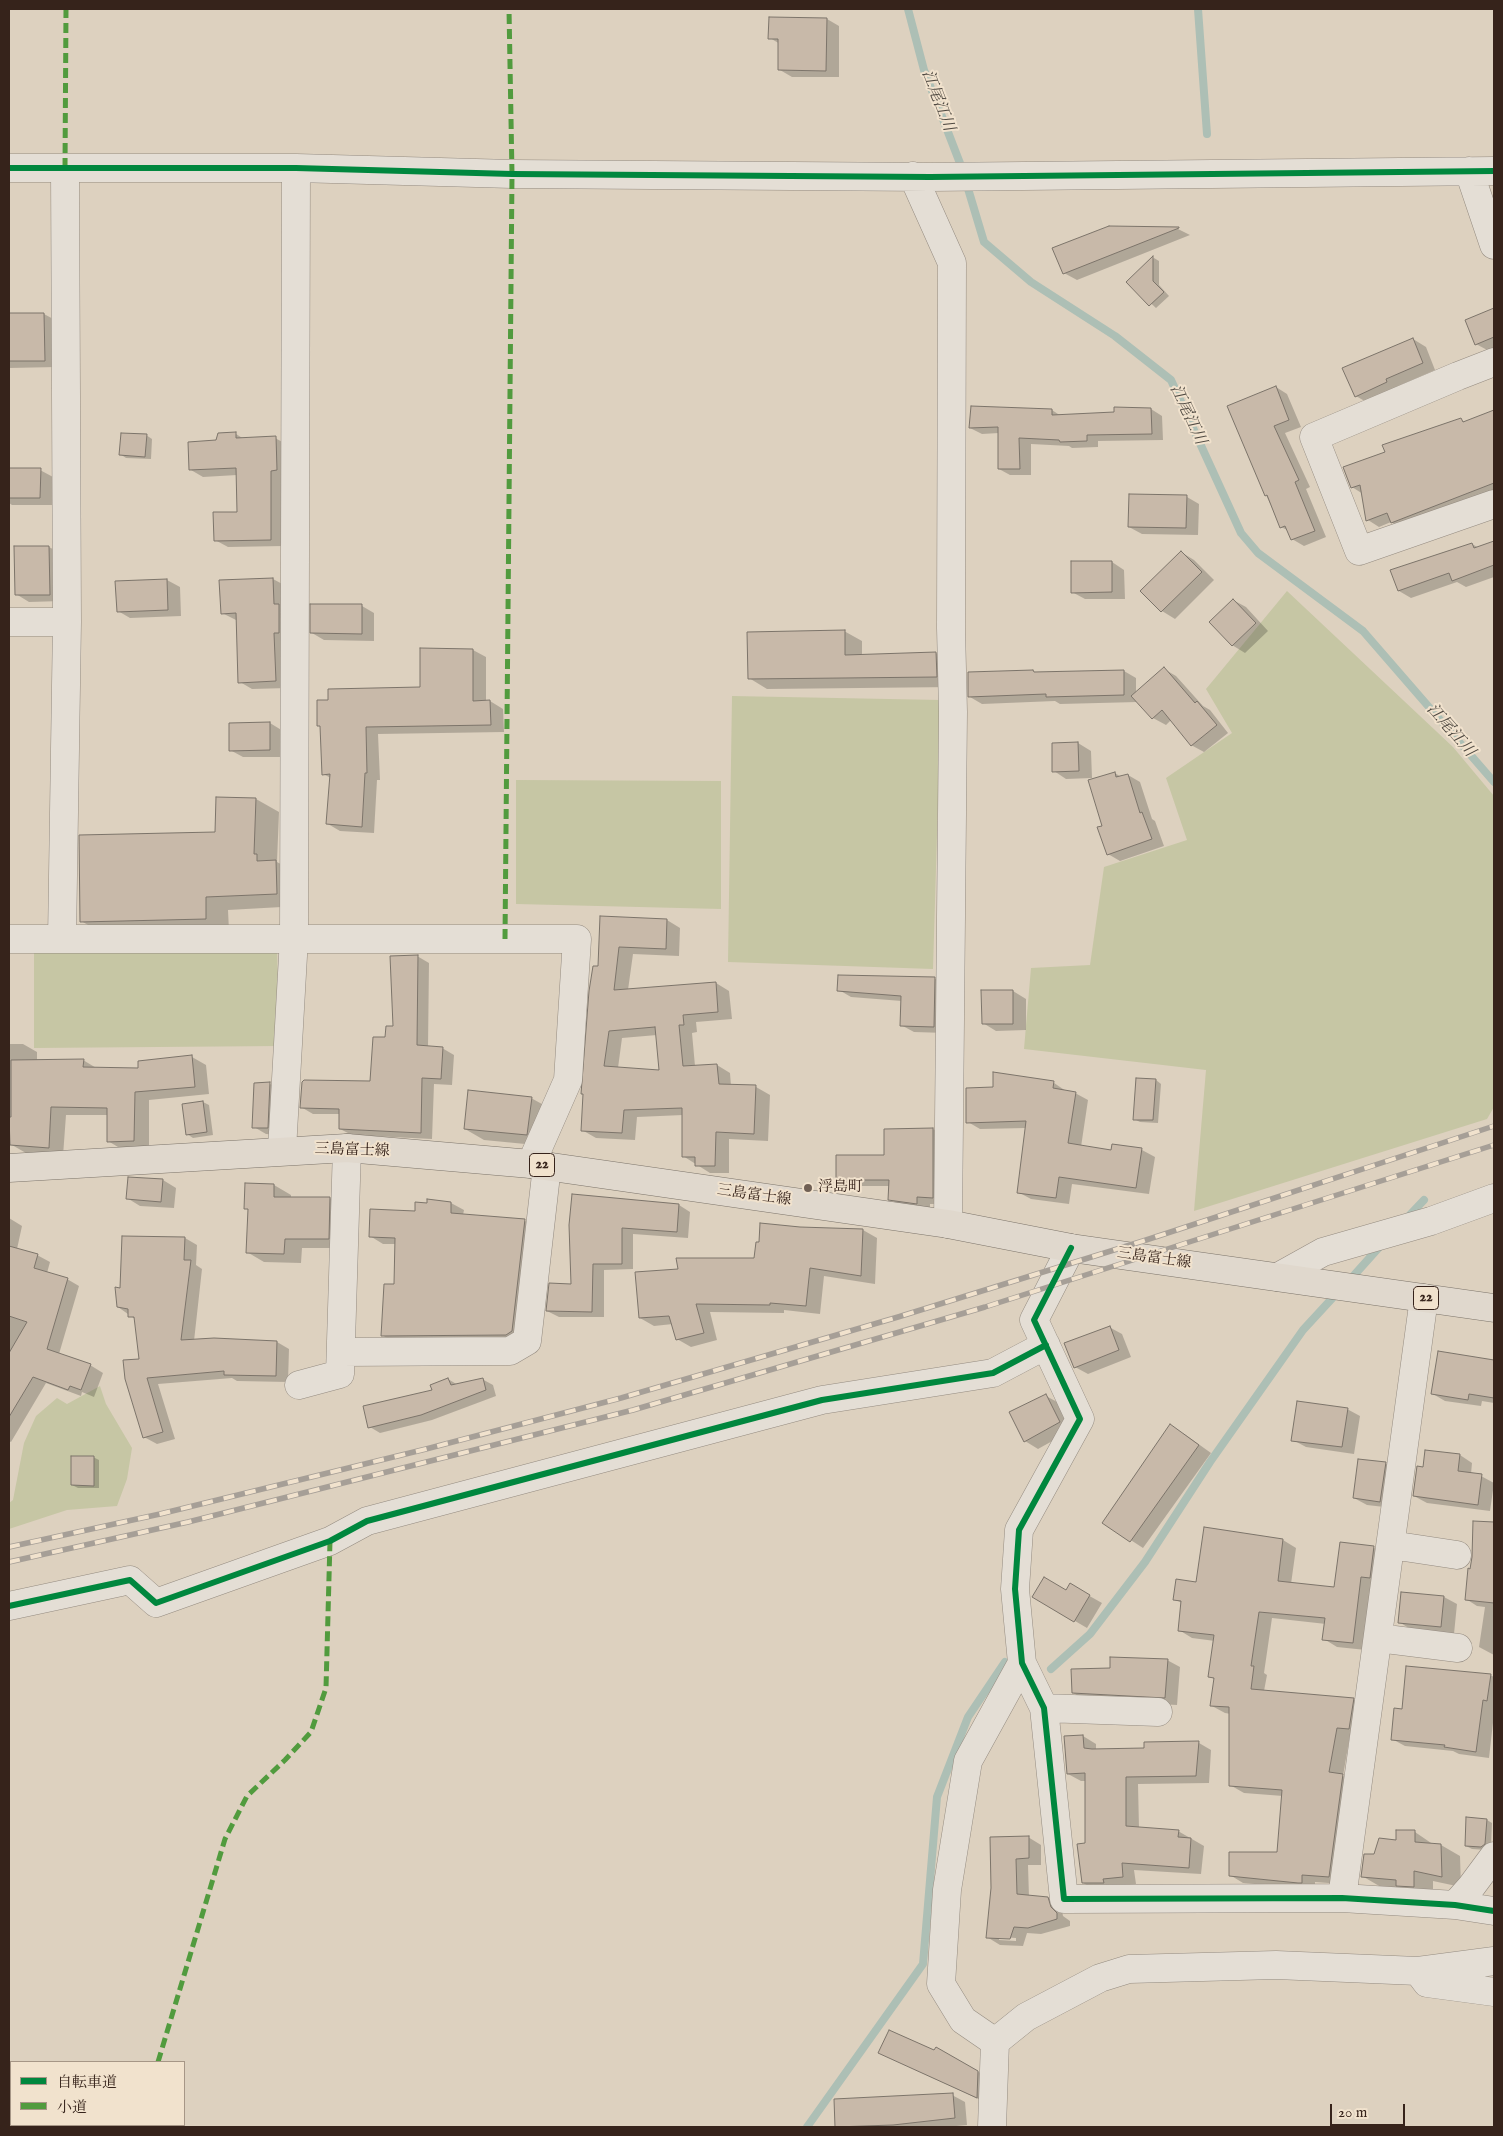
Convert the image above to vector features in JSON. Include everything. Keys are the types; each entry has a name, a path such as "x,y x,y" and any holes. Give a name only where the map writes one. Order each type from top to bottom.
{"main road":[{"name":"三島富士線","path":"9,1168 282,1150 347,1148 539,1165 948,1224 1071,1248 1494,1308"}],"street":[{"path":"9,168 296,168 512,174 922,177 1482,171 1494,246"},
{"path":"62,939 67,622 65,168"},
{"path":"282,1150 294,938 296,168"},
{"path":"922,177 952,263 951,628 953,712 948,1224"},
{"path":"1494,362 1314,438 1359,552 1494,504"},
{"path":"9,622 67,622"},
{"path":"9,939 577,939 568,1080 539,1165 527,1341 510,1351 341,1352"},
{"path":"300,1385 340,1374 347,1148"},
{"path":"1278,1277 1323,1252 1413,1226 1494,1198"},
{"path":"1071,1248 1034,1320 1080,1419 1019,1530 1015,1589 1022,1663 1044,1708 1064,1899 1342,1898 1454,1905 1494,1911"},
{"path":"1342,1898 1424,1298"},
{"path":"9,1606 130,1580 156,1603 330,1542 367,1521 822,1400 994,1373 1046,1345"},
{"path":"1391,1545 1457,1555"},
{"path":"1378,1638 1458,1648"},
{"path":"996,2042 963,2020 941,1984 947,1890 968,1761 1022,1663"},
{"path":"1044,1708 1158,1712"},
{"path":"1454,1905 1471,1887 1494,1856"},
{"path":"992,2127 996,2042 1026,2017 1100,1978 1130,1969 1276,1965 1418,1970 1494,1961"},
{"path":"1418,1970 1427,1983 1494,1992"}],"green space":[{"path":"1287,591 1453,747 1494,796 1494,1107 1487,1119 1194,1211 1206,1070 1024,1049 1031,968 1090,965 1104,867 1187,840 1166,778 1232,733 1206,689"},
{"path":"732,696 941,700 933,969 728,962"},
{"path":"516,780 721,781 721,909 516,904"},
{"path":"34,949 277,950 280,1046 34,1048"},
{"path":"100,1386 106,1404 132,1448 127,1479 117,1506 67,1510 9,1529 9,1503 13,1500 24,1443 36,1416 57,1398 67,1404"}],"building":[{"path":"769,17 827,18 826,71 778,70 778,39 768,39"},
{"path":"1109,226 1179,228 1063,274 1052,248"},
{"path":"1153,256 1153,281 1164,292 1149,306 1126,282"},
{"path":"1494,308 1494,337 1475,345 1465,320"},
{"path":"9,313 44,313 45,361 9,361"},
{"path":"1413,338 1423,363 1386,379 1387,382 1355,397 1342,368"},
{"path":"1276,386 1289,420 1274,426 1299,480 1295,482 1315,531 1291,540 1285,526 1280,528 1227,406"},
{"path":"971,406 1052,409 1052,415 1114,412 1114,407 1151,408 1152,434 1087,435 1087,441 1060,442 1059,440 1019,438 1020,469 998,469 998,427 969,428"},
{"path":"1494,410 1494,483 1391,523 1387,513 1366,521 1360,485 1351,488 1343,467 1385,452 1382,445 1461,418 1463,422"},
{"path":"236,432 236,438 276,436 277,470 271,471 271,540 214,541 213,512 237,512 236,468 189,470 188,442 216,440 218,433"},
{"path":"121,433 147,434 145,457 119,455"},
{"path":"9,468 41,468 40,498 9,498"},
{"path":"1129,494 1187,495 1186,528 1128,527"},
{"path":"1494,541 1494,565 1452,581 1449,573 1398,591 1390,570 1472,543 1474,548"},
{"path":"14,546 49,546 50,595 15,595"},
{"path":"1181,551 1202,572 1161,612 1140,591"},
{"path":"1071,561 1112,561 1112,592 1071,593"},
{"path":"273,578 274,604 279,604 279,633 274,633 276,681 238,683 236,613 221,614 219,580"},
{"path":"167,579 168,610 117,612 115,581"},
{"path":"1233,599 1256,623 1232,646 1209,622"},
{"path":"310,604 362,604 362,634 310,633"},
{"path":"845,630 845,655 936,652 937,677 748,679 747,632"},
{"path":"420,648 473,649 473,701 490,700 491,725 366,727 367,773 365,773 362,827 326,824 330,774 322,775 320,726 317,726 317,700 328,700 328,689 420,687"},
{"path":"1164,667 1217,725 1191,746 1162,710 1152,719 1131,696"},
{"path":"1033,670 1034,672 1124,670 1124,695 1046,697 1046,694 968,697 968,672"},
{"path":"270,722 270,750 229,751 229,723"},
{"path":"1078,742 1079,771 1052,772 1052,743"},
{"path":"1115,772 1116,777 1128,774 1140,813 1142,812 1152,839 1107,855 1097,827 1102,826 1088,780"},
{"path":"216,797 256,798 254,854 257,854 257,861 276,860 277,894 206,897 206,919 80,922 79,835 215,832"},
{"path":"600,916 667,919 666,949 619,947 614,990 716,982 718,1012 683,1015 684,1025 679,1025 683,1066 717,1064 719,1084 756,1085 754,1134 716,1132 715,1166 695,1166 695,1157 682,1157 682,1108 624,1110 622,1133 581,1131 583,1094 581,1094 589,991 593,966 598,966","holes":["655,1027 659,1070 604,1066 609,1031"]},
{"path":"418,955 417,1045 443,1047 441,1079 422,1078 421,1133 339,1129 339,1109 300,1108 302,1082 304,1080 370,1081 373,1037 385,1037 386,1026 393,1026 390,956"},
{"path":"838,975 935,977 934,1027 900,1026 901,996 837,991"},
{"path":"981,990 1013,990 1013,1024 982,1024"},
{"path":"192,1055 195,1087 135,1092 134,1141 107,1142 107,1108 51,1107 49,1148 10,1145 11,1060 84,1059 83,1067 138,1068 138,1061"},
{"path":"993,1072 1054,1081 1053,1088 1076,1092 1068,1143 1111,1150 1112,1144 1142,1148 1136,1188 1059,1177 1056,1198 1017,1193 1026,1121 966,1123 966,1088 993,1087"},
{"path":"1136,1078 1156,1079 1153,1120 1133,1120"},
{"path":"270,1082 268,1128 252,1128 254,1083"},
{"path":"468,1090 532,1097 527,1135 464,1129"},
{"path":"203,1101 207,1132 186,1135 182,1104"},
{"path":"933,1128 933,1198 917,1197 917,1204 888,1200 889,1180 836,1180 836,1155 884,1155 884,1129"},
{"path":"128,1177 163,1179 161,1202 126,1199"},
{"path":"245,1183 274,1184 274,1197 330,1197 329,1239 285,1239 284,1254 246,1253 248,1209 244,1209"},
{"path":"572,1194 679,1204 677,1232 622,1228 622,1264 593,1264 592,1312 546,1311 549,1283 571,1284 569,1225"},
{"path":"427,1199 451,1202 451,1213 525,1219 512,1331 506,1335 381,1336 384,1284 394,1284 395,1238 369,1237 370,1209 415,1211 415,1202 427,1203"},
{"path":"760,1223 800,1227 863,1229 861,1276 810,1268 806,1306 770,1303 770,1305 696,1304 704,1333 676,1340 669,1316 639,1318 635,1272 678,1269 676,1258 754,1258 756,1242 759,1242"},
{"path":"122,1236 185,1237 184,1260 191,1260 181,1340 214,1338 277,1341 276,1376 224,1375 224,1371 147,1378 163,1432 143,1438 125,1379 123,1360 139,1359 134,1317 128,1317 128,1309 117,1307 115,1287 120,1288"},
{"path":"9,1246 38,1254 34,1268 68,1278 47,1349 91,1364 81,1390 70,1386 68,1390 33,1377 9,1417 9,1353 27,1322 9,1316"},
{"path":"1110,1326 1119,1350 1074,1368 1064,1343"},
{"path":"1438,1351 1494,1360 1494,1398 1469,1394 1468,1400 1431,1394"},
{"path":"448,1378 451,1385 483,1378 486,1390 421,1415 368,1428 363,1406 432,1390 430,1385"},
{"path":"1046,1394 1060,1422 1024,1442 1009,1412"},
{"path":"1297,1401 1348,1408 1342,1447 1291,1441"},
{"path":"1170,1424 1199,1445 1130,1542 1102,1523"},
{"path":"1425,1450 1460,1454 1458,1471 1482,1474 1478,1505 1413,1496 1417,1466 1423,1467"},
{"path":"71,1456 94,1456 94,1486 71,1485"},
{"path":"1358,1459 1386,1462 1380,1502 1353,1498"},
{"path":"1473,1521 1494,1522 1494,1603 1465,1600 1468,1568 1470,1569 1472,1557"},
{"path":"1204,1527 1283,1539 1278,1581 1334,1587 1340,1542 1374,1546 1370,1578 1361,1577 1353,1643 1322,1640 1325,1618 1259,1612 1251,1666 1254,1666 1251,1689 1354,1698 1349,1729 1337,1728 1329,1772 1343,1774 1329,1877 1302,1875 1302,1883 1298,1883 1229,1876 1229,1852 1277,1852 1282,1790 1229,1786 1229,1707 1210,1706 1214,1678 1208,1677 1214,1635 1178,1631 1181,1601 1173,1600 1176,1579 1196,1582"},
{"path":"1044,1577 1066,1590 1070,1583 1090,1595 1074,1622 1032,1597"},
{"path":"1401,1592 1444,1596 1441,1627 1398,1623"},
{"path":"1110,1657 1168,1659 1165,1698 1072,1693 1071,1669 1110,1668"},
{"path":"1406,1666 1491,1674 1487,1701 1483,1700 1476,1752 1444,1747 1445,1745 1391,1740 1394,1708 1402,1709"},
{"path":"1083,1735 1084,1748 1092,1749 1144,1748 1144,1742 1199,1741 1196,1776 1126,1777 1126,1826 1179,1830 1178,1837 1191,1838 1189,1868 1122,1863 1123,1877 1103,1879 1104,1883 1082,1883 1077,1844 1085,1843 1085,1773 1067,1774 1064,1736"},
{"path":"1466,1817 1487,1819 1485,1844 1481,1847 1465,1846"},
{"path":"1396,1830 1415,1830 1415,1842 1441,1844 1442,1877 1414,1871 1414,1887 1396,1886 1396,1880 1361,1877 1364,1854 1374,1854 1379,1838 1396,1840"},
{"path":"1029,1836 1029,1858 1016,1859 1017,1894 1048,1897 1051,1907 1057,1913 1057,1919 1028,1928 1014,1927 1010,1939 986,1938 991,1888 990,1837"},
{"path":"889,2030 934,2050 936,2047 978,2071 977,2098 878,2053"},
{"path":"953,2093 955,2118 893,2125 835,2127 834,2099"}],"waterway":[{"name":"江尾江川","path":"908,9 924,70 963,171"},
{"path":"1198,9 1207,134"},
{"name":"江尾江川","path":"966,182 984,242 1031,282 1115,336 1171,380 1241,533 1258,553 1363,631 1494,782"},
{"path":"1406,1219 1424,1200"},
{"path":"1348,1282 1382,1244"},
{"path":"1051,1669 1090,1634 1145,1562 1210,1462 1303,1330 1338,1292"},
{"path":"807,2127 923,1964 937,1797 968,1717 1005,1662"}],"railway":[{"path":"9,1547 160,1514 426,1449 621,1398 898,1317 1143,1241 1494,1126"},
{"path":"9,1562 188,1522 633,1410 985,1307 1494,1145"}],"marked path":[{"path":"65,168 66,9"},
{"path":"505,939 512,174 509,9"},
{"path":"158,2061 225,1839 247,1796 311,1732 326,1688 330,1541"}],"cycle path":[{"path":"9,168 296,168 512,174 930,177 1494,171"},
{"path":"1071,1248 1034,1320 1080,1419 1019,1530 1015,1589 1022,1663 1044,1708 1064,1899 1342,1898 1455,1905 1494,1911"},
{"path":"9,1606 130,1580 156,1603 330,1541 367,1521 822,1400 993,1373 1046,1345"}],"place":[{"name":"浮島町","path":"808,1188"}]}
